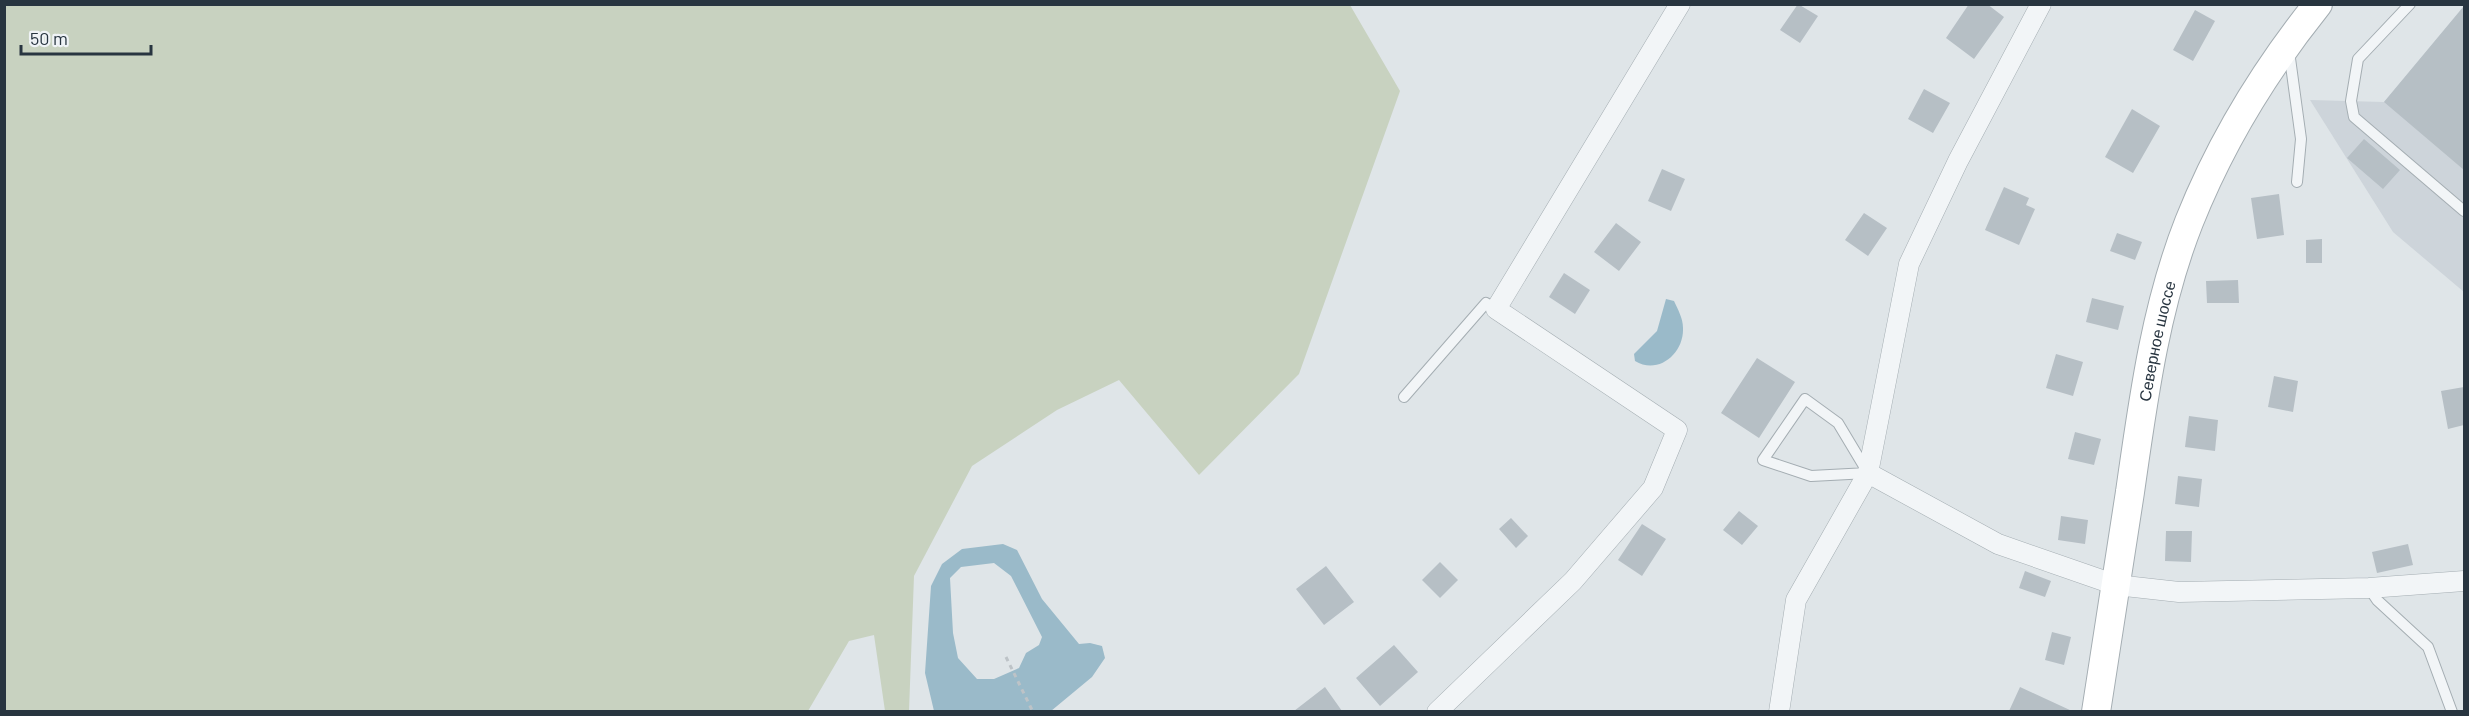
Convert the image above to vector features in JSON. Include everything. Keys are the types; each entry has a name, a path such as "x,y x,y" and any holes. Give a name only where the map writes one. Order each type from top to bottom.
{"main road":[{"name":"Северное шоссе","path":"2096,711 2145,389 2164,300 2189,222 2227,140 2287,42 2318,4"}],"street":[{"path":"1437,711 1581,573 1653,488 1677,429 1496,309 1680,4"},
{"path":"1779,711 1796,600 1868,473 1910,264 1958,161 2041,4"},
{"path":"1868,473 1998,544 2116,585 2179,592 2369,588 2464,581"}],"lane":[{"path":"2410,4 2358,59 2351,101 2354,117 2464,211"},
{"path":"2287,42 2301,139 2297,182"},
{"path":"1404,397 1486,303 1496,309"},
{"path":"1805,399 1838,423 1868,473 1811,476 1762,460 1805,399"},
{"path":"2369,588 2377,600 2428,647 2452,711"}],"path":[{"path":"1006,657 1033,711"}],"shaded area":[{"path":"2464,6 2464,292 2393,232 2310,100 2384,102"}],"green space":[{"path":"4,5 1350,5 1400,91 1299,374 1199,475 1119,380 1057,410 972,466 914,576 909,711 885,711 874,635 849,641 808,711 5,711"}],"water":[{"path":"1666,299 1674,301 1683,324 1679,346 1668,360 1661,364 1644,365 1635,361 1634,354 1657,331"},
{"path":"1003,544 1017,550 1042,599 1079,644 1090,643 1102,646 1105,658 1092,677 1051,711 934,711 925,673 931,586 942,564 962,549","holes":["994,563 1011,576 1042,637 1039,645 1026,653 1019,668 994,679 977,679 958,658 953,633 950,578 961,567"]}],"building":[{"path":"1798,4 1818,16 1800,43 1780,30"},
{"path":"1969,4 1987,4 2004,17 1974,59 1946,38"},
{"path":"2464,6 2464,170 2384,102"},
{"path":"2195,10 2215,21 2193,61 2173,50"},
{"path":"1924,89 1950,103 1933,133 1908,119"},
{"path":"2132,109 2160,126 2133,173 2105,157"},
{"path":"2364,139 2400,170 2383,189 2347,158"},
{"path":"1662,169 1685,179 1671,211 1648,201"},
{"path":"2004,187 2029,198 2026,205 2035,209 2019,245 1985,230"},
{"path":"2279,194 2284,235 2257,239 2251,198"},
{"path":"1864,213 1887,228 1868,256 1845,240"},
{"path":"1616,223 1641,242 1619,271 1594,252"},
{"path":"2117,233 2142,242 2135,260 2110,251"},
{"path":"2322,239 2322,263 2306,263 2306,240"},
{"path":"1564,273 1590,290 1575,314 1549,297"},
{"path":"2238,280 2239,303 2207,303 2206,281"},
{"path":"2092,298 2124,306 2118,330 2086,322"},
{"path":"2056,354 2083,362 2073,396 2046,388"},
{"path":"1757,358 1795,382 1759,438 1721,413"},
{"path":"2274,376 2298,381 2293,412 2268,407"},
{"path":"2464,387 2464,425 2448,429 2441,391"},
{"path":"2189,416 2218,420 2215,451 2185,447"},
{"path":"2075,432 2101,439 2094,465 2068,459"},
{"path":"2178,476 2202,479 2199,507 2175,504"},
{"path":"1739,511 1758,526 1742,545 1723,530"},
{"path":"2061,516 2088,520 2085,544 2058,540"},
{"path":"1511,518 1528,536 1516,548 1499,529"},
{"path":"1642,524 1666,539 1642,576 1618,560"},
{"path":"2166,531 2192,531 2191,562 2165,561"},
{"path":"2408,544 2413,565 2377,573 2372,552"},
{"path":"1440,562 1458,580 1440,598 1422,580"},
{"path":"1326,566 1354,602 1324,625 1296,589"},
{"path":"2025,571 2051,581 2045,597 2019,588"},
{"path":"2052,632 2071,637 2064,665 2045,660"},
{"path":"1394,645 1418,672 1380,706 1356,678"},
{"path":"1325,687 1342,711 1294,711"},
{"path":"2020,687 2072,711 2009,711"}]}
